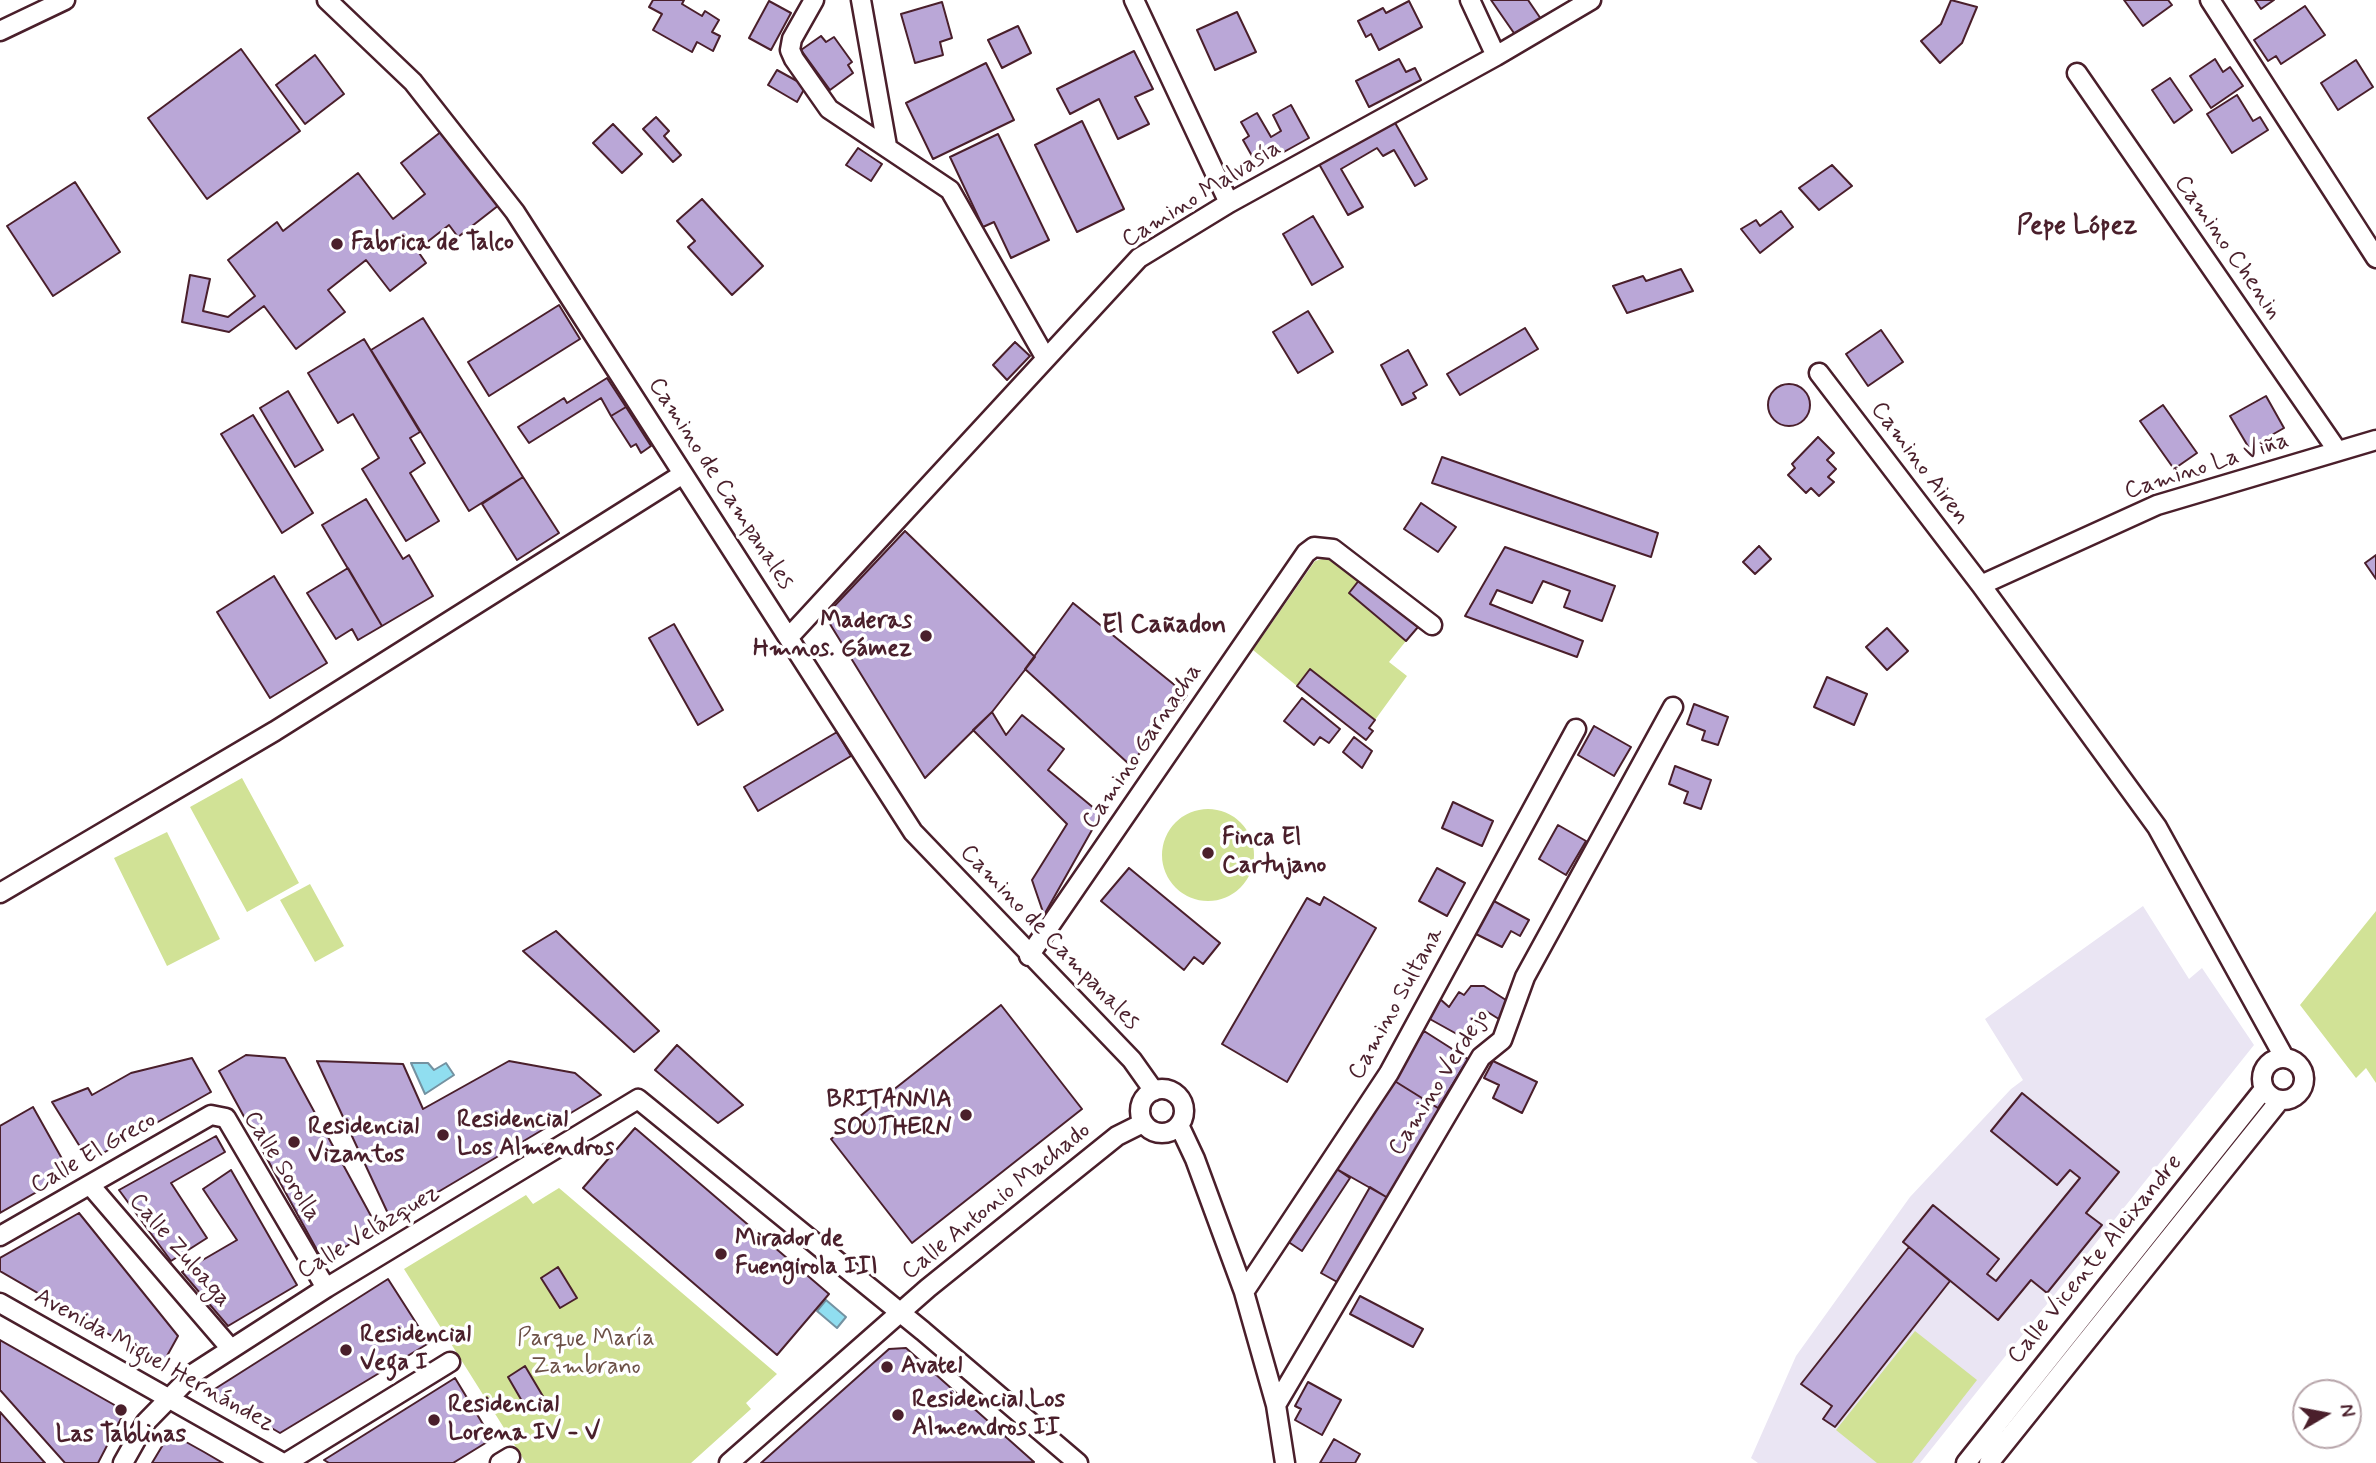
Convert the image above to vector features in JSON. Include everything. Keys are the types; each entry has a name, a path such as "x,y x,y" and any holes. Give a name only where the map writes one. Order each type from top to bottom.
{"street":[{"path":"0,31 65,0"},
{"name":"Camino de Campanales","path":"327,0 413,82 515,212 790,636 913,832 1029,956 1132,1060 1154,1091"},
{"path":"814,0 792,39 790,50 794,59 829,109 950,190 1045,357"},
{"path":"861,0 887,146"},
{"path":"1134,0 1229,203"},
{"path":"1471,0 1496,56"},
{"name":"Camino Malvasía","path":"790,636 1139,258 1229,203 1496,56 1591,0"},
{"path":"2210,0 2376,258"},
{"name":"Camino Chenin","path":"2077,73 2337,450"},
{"name":"Camino Airen","path":"1819,373 1981,585 2157,827 2284,1057"},
{"name":"Camino La Viña","path":"1981,585 2157,505 2376,440"},
{"path":"0,892 275,732 683,474"},
{"name":"Camino Garnacha","path":"1029,956 1306,553 1314,547 1333,549 1432,625"},
{"name":"Camino Verdejo","path":"1276,1405 1481,1057 1502,1040 1525,977 1673,707"},
{"name":"Camino Sultana","path":"1244,1292 1389,1073 1576,729"},
{"path":"2284,1057 2297,1063 2304,1081 2294,1098 2280,1100 2268,1095 2262,1082 2265,1067 2276,1058 2284,1057"},
{"name":"Calle Vicente Aleixandre","path":"1966,1463 2264,1089"},
{"path":"1179,1125 1162,1133 1148,1128 1143,1123 1140,1108 1147,1095 1154,1091 1168,1090 1179,1098 1184,1111 1179,1125 1195,1159 1244,1292 1276,1405 1285,1463"},
{"name":"Calle Velázquez","path":"122,1463 146,1422 194,1373 326,1288 638,1099 901,1312"},
{"path":"1989,1463 2280,1100"},
{"name":"Calle Sorolla","path":"211,1115 226,1118 326,1288"},
{"name":"Calle El Greco","path":"0,1236 211,1115"},
{"name":"Calle Antonio Machado","path":"729,1463 901,1312 1117,1136 1143,1123"},
{"name":"Calle Zuloaga","path":"90,1185 231,1349"},
{"name":"Avenida Miguel Hernández","path":"0,1303 281,1462"},
{"path":"901,1312 1078,1463"},
{"path":"281,1462 450,1362"}],"shaded area":[{"path":"2143,906 2189,979 2202,968 2254,1045 1920,1463 1758,1463 1751,1458 1796,1356 1910,1197 2011,1089 2023,1080 1985,1019"}],"green space":[{"path":"1330,557 1360,579 1349,593 1406,641 1389,662 1407,676 1375,720 1310,669 1297,686 1253,650 1315,561"},
{"path":"242,778 299,883 247,912 190,807"},
{"name":"Finca El Cartujano","path":"1208,809 1226,812 1241,822 1251,837 1254,855 1251,873 1241,888 1226,898 1208,901 1190,898 1175,888 1165,873 1162,855 1165,837 1175,822 1190,812"},
{"path":"167,832 220,939 167,966 114,858"},
{"path":"310,884 344,946 315,962 280,900"},
{"path":"2376,911 2376,1083 2366,1068 2356,1078 2300,1005"},
{"name":"Parque María Zambrano","path":"559,1188 777,1374 746,1403 751,1409 691,1463 526,1463 404,1269 526,1195 533,1204"},
{"path":"1915,1331 1977,1380 1912,1463 1877,1463 1836,1430"}],"water":[{"path":"411,1063 428,1063 434,1070 446,1063 454,1075 425,1094"},
{"path":"826,1300 846,1317 837,1328 817,1311"}],"building":[{"path":"653,0 684,0 682,4 702,16 705,11 719,20 712,32 720,36 713,51 697,42 692,52 653,30 662,14 649,7"},
{"path":"1491,0 1528,0 1541,19 1516,36"},
{"path":"1951,0 1977,7 1962,43 1940,63 1921,41 1941,24"},
{"path":"2124,0 2168,0 2172,5 2143,26"},
{"path":"2255,0 2274,0 2261,9"},
{"path":"769,1 791,13 771,50 749,38"},
{"path":"1409,1 1422,27 1379,50 1371,34 1366,37 1358,21 1383,8 1386,13"},
{"path":"942,2 952,38 940,42 943,55 915,63 901,14"},
{"path":"2305,6 2325,35 2281,64 2276,56 2268,61 2254,40"},
{"path":"1237,12 1256,52 1215,70 1197,30"},
{"path":"1018,26 1031,53 1002,68 988,40"},
{"path":"821,36 826,42 834,37 852,62 848,65 853,73 830,90 801,50"},
{"path":"241,49 300,131 207,199 148,118"},
{"path":"1134,51 1153,89 1135,97 1149,124 1118,139 1099,99 1070,114 1057,89"},
{"path":"315,55 344,94 305,124 276,85"},
{"path":"1399,59 1406,72 1415,68 1421,80 1369,107 1356,81"},
{"path":"2215,59 2223,72 2230,67 2243,86 2211,108 2190,76"},
{"path":"2356,60 2373,87 2338,110 2321,83"},
{"path":"986,63 1014,120 933,159 906,103"},
{"path":"777,70 806,86 797,102 768,85"},
{"path":"2170,78 2192,110 2174,123 2152,90"},
{"path":"2237,95 2253,121 2260,117 2268,130 2232,153 2207,114"},
{"path":"1291,105 1309,138 1264,163 1258,153 1252,156 1243,140 1249,136 1241,122 1257,113 1271,137 1281,131 1273,115"},
{"path":"656,117 669,131 664,136 681,155 673,162 643,129"},
{"path":"1082,121 1124,209 1077,232 1035,145"},
{"path":"1394,121 1427,179 1415,186 1394,150 1383,156 1377,148 1341,169 1363,207 1348,215 1319,164"},
{"path":"613,124 642,154 622,173 593,143"},
{"name":"Fabrica de Talco","path":"442,131 499,205 458,237 449,225 417,250 426,263 390,291 366,260 328,290 345,312 296,349 264,306 229,332 182,322 190,275 210,279 203,311 228,317 255,296 228,260 277,222 283,231 358,173 393,219 425,194 401,163"},
{"path":"998,134 1049,240 1011,258 994,222 983,227 950,157"},
{"path":"858,148 882,164 871,181 846,165"},
{"path":"1832,165 1852,186 1819,210 1799,188"},
{"path":"75,182 120,252 53,296 7,226"},
{"path":"702,199 763,266 732,295 688,247 695,241 677,221"},
{"path":"1781,211 1793,227 1760,253 1741,229 1756,220 1760,226"},
{"path":"1313,216 1343,267 1312,285 1283,234"},
{"path":"1681,269 1693,291 1627,313 1613,286 1643,276 1646,281"},
{"path":"559,305 580,339 489,396 468,362"},
{"path":"1308,311 1333,352 1298,373 1273,332"},
{"path":"423,318 523,477 469,511 371,350"},
{"path":"1525,328 1538,349 1460,395 1447,374"},
{"path":"1881,330 1903,362 1868,386 1846,354"},
{"path":"364,339 420,432 410,438 425,463 410,473 439,521 406,541 362,469 379,458 353,414 338,423 308,373"},
{"path":"1015,342 1030,356 1007,380 993,365"},
{"path":"1408,350 1427,385 1413,393 1416,398 1402,405 1381,365"},
{"path":"607,378 626,407 611,416 601,398 529,443 518,427 564,398 567,403"},
{"path":"1789,384 1804,390 1810,405 1804,420 1789,426 1774,420 1768,405 1774,390"},
{"path":"288,391 323,450 295,467 260,408"},
{"path":"2266,396 2284,428 2249,448 2230,416"},
{"path":"2163,405 2197,453 2174,469 2140,421"},
{"path":"626,407 651,446 641,453 636,444 631,447 611,416"},
{"path":"253,415 313,513 282,533 221,434"},
{"path":"1818,437 1834,453 1827,460 1836,469 1828,477 1834,482 1819,496 1811,488 1806,493 1788,475 1795,468 1792,464"},
{"path":"1442,457 1658,533 1651,557 1432,483"},
{"path":"523,477 559,533 517,560 482,504"},
{"path":"366,499 403,559 409,555 433,596 382,626 322,525"},
{"path":"1421,503 1456,527 1438,552 1404,529"},
{"name":"Maderas Hmnos. Gámez","path":"905,531 1035,657 992,712 925,778 825,616"},
{"path":"1759,546 1771,559 1755,574 1743,562"},
{"path":"1505,547 1615,586 1602,621 1564,607 1570,591 1543,581 1532,603 1497,590 1490,604 1583,641 1577,657 1465,616"},
{"path":"2376,555 2376,579 2365,563"},
{"path":"348,568 382,626 358,640 352,629 336,639 307,593"},
{"path":"274,576 327,663 270,698 217,612"},
{"path":"1360,579 1418,627 1406,641 1349,593"},
{"path":"1073,603 1187,695 1130,765 1025,669"},
{"path":"674,624 723,710 698,725 649,638"},
{"path":"1887,628 1908,651 1887,670 1866,647"},
{"path":"1310,669 1375,720 1369,728 1373,731 1366,740 1297,686"},
{"path":"1827,677 1867,694 1854,725 1814,707"},
{"path":"1302,698 1340,729 1329,743 1320,737 1314,745 1284,721"},
{"path":"1694,704 1728,717 1718,745 1702,740 1705,731 1687,724"},
{"path":"992,712 1006,735 1022,715 1064,749 1048,770 1101,814 1044,915 1032,880 1067,824 973,730"},
{"path":"1594,726 1631,747 1614,776 1578,755"},
{"path":"837,732 851,756 758,811 744,787"},
{"path":"1354,737 1372,751 1362,768 1343,752"},
{"path":"1675,766 1711,780 1701,809 1684,803 1688,792 1669,784"},
{"path":"1453,802 1493,821 1482,846 1442,828"},
{"path":"1558,825 1586,841 1566,875 1539,859"},
{"path":"1129,868 1220,943 1203,964 1194,957 1184,970 1101,901"},
{"path":"1437,868 1465,883 1447,916 1419,901"},
{"path":"1324,897 1376,928 1287,1082 1222,1044 1307,898 1320,905"},
{"path":"1492,900 1529,920 1520,936 1511,931 1502,947 1474,933"},
{"path":"556,931 659,1031 634,1052 523,951"},
{"path":"1471,986 1484,986 1509,1002 1502,1021 1486,1011 1464,1038 1428,1018 1440,999 1449,1007 1459,992 1464,995"},
{"path":"1001,1005 1082,1109 912,1243 831,1139"},
{"path":"1424,1031 1468,1059 1438,1108 1393,1080"},
{"path":"677,1045 743,1105 718,1123 655,1070"},
{"name":"Residencial Vizantos","path":"246,1055 285,1058 377,1227 323,1261 219,1071"},
{"path":"192,1058 211,1092 89,1161 52,1102 88,1088 92,1095 131,1073"},
{"name":"Residencial Los Almendros","path":"317,1061 403,1064 423,1109 509,1061 575,1073 601,1095 391,1220"},
{"path":"1493,1061 1537,1082 1522,1113 1493,1098 1499,1085 1484,1078"},
{"path":"1393,1080 1441,1110 1388,1198 1335,1168"},
{"path":"2022,1093 2119,1172 2086,1213 2102,1225 2047,1293 2031,1280 1998,1320 1903,1242 1933,1205 1999,1259 1987,1274 1996,1281 2080,1178 2070,1170 2057,1185 1991,1131"},
{"path":"33,1107 70,1173 0,1213 0,1126"},
{"name":"Mirador de Fuengirola III","path":"635,1128 829,1294 777,1355 583,1188"},
{"path":"216,1136 225,1152 171,1183 207,1238 171,1261 119,1190"},
{"path":"1335,1168 1350,1178 1302,1251 1287,1241"},
{"path":"231,1170 297,1285 228,1326 182,1272 237,1240 203,1189"},
{"path":"1370,1187 1388,1198 1339,1283 1321,1273"},
{"path":"79,1213 178,1336 162,1365 0,1271 0,1258"},
{"path":"1909,1247 1950,1281 1835,1427 1823,1419 1832,1406 1801,1384"},
{"path":"558,1267 577,1298 560,1308 541,1278"},
{"name":"Residencial Vega I","path":"388,1279 429,1343 280,1433 210,1392"},
{"path":"1360,1296 1423,1329 1413,1347 1350,1314"},
{"path":"0,1340 125,1411 98,1463 65,1463 0,1390"},
{"name":"Residencial Los Almendros II","path":"906,1348 1034,1462 761,1463 889,1349"},
{"path":"525,1366 544,1398 526,1408 508,1377"},
{"name":"Residencial Lorena IV - V","path":"455,1378 492,1439 453,1463 329,1463 324,1460"},
{"path":"1308,1382 1341,1400 1322,1435 1295,1420 1301,1409 1295,1406"},
{"path":"0,1412 45,1463 0,1463"},
{"path":"170,1433 204,1452 223,1463 152,1463"},
{"path":"1334,1439 1360,1454 1355,1463 1320,1463"}],"place":[{"name":"Fabrica de Talco","path":"337,244"},
{"name":"Maderas Hmnos. Gámez","path":"926,636"},
{"name":"Finca El Cartujano","path":"1208,853"},
{"name":"BRITANNIA SOUTHERN","path":"966,1115"},
{"name":"Residencial Los Almendros","path":"443,1135"},
{"name":"Residencial Vizantos","path":"294,1142"},
{"name":"Mirador de Fuengirola III","path":"721,1254"},
{"name":"Residencial Vega I","path":"346,1350"},
{"name":"Avatel","path":"887,1367"},
{"name":"Las Tablinas","path":"121,1410"},
{"name":"Residencial Los Almendros II","path":"898,1415"},
{"name":"Residencial Lorena IV - V","path":"434,1420"}],"district":[{"name":"Pepe López","path":"2077,228"},
{"name":"El Cañadon","path":"1164,627"}]}
